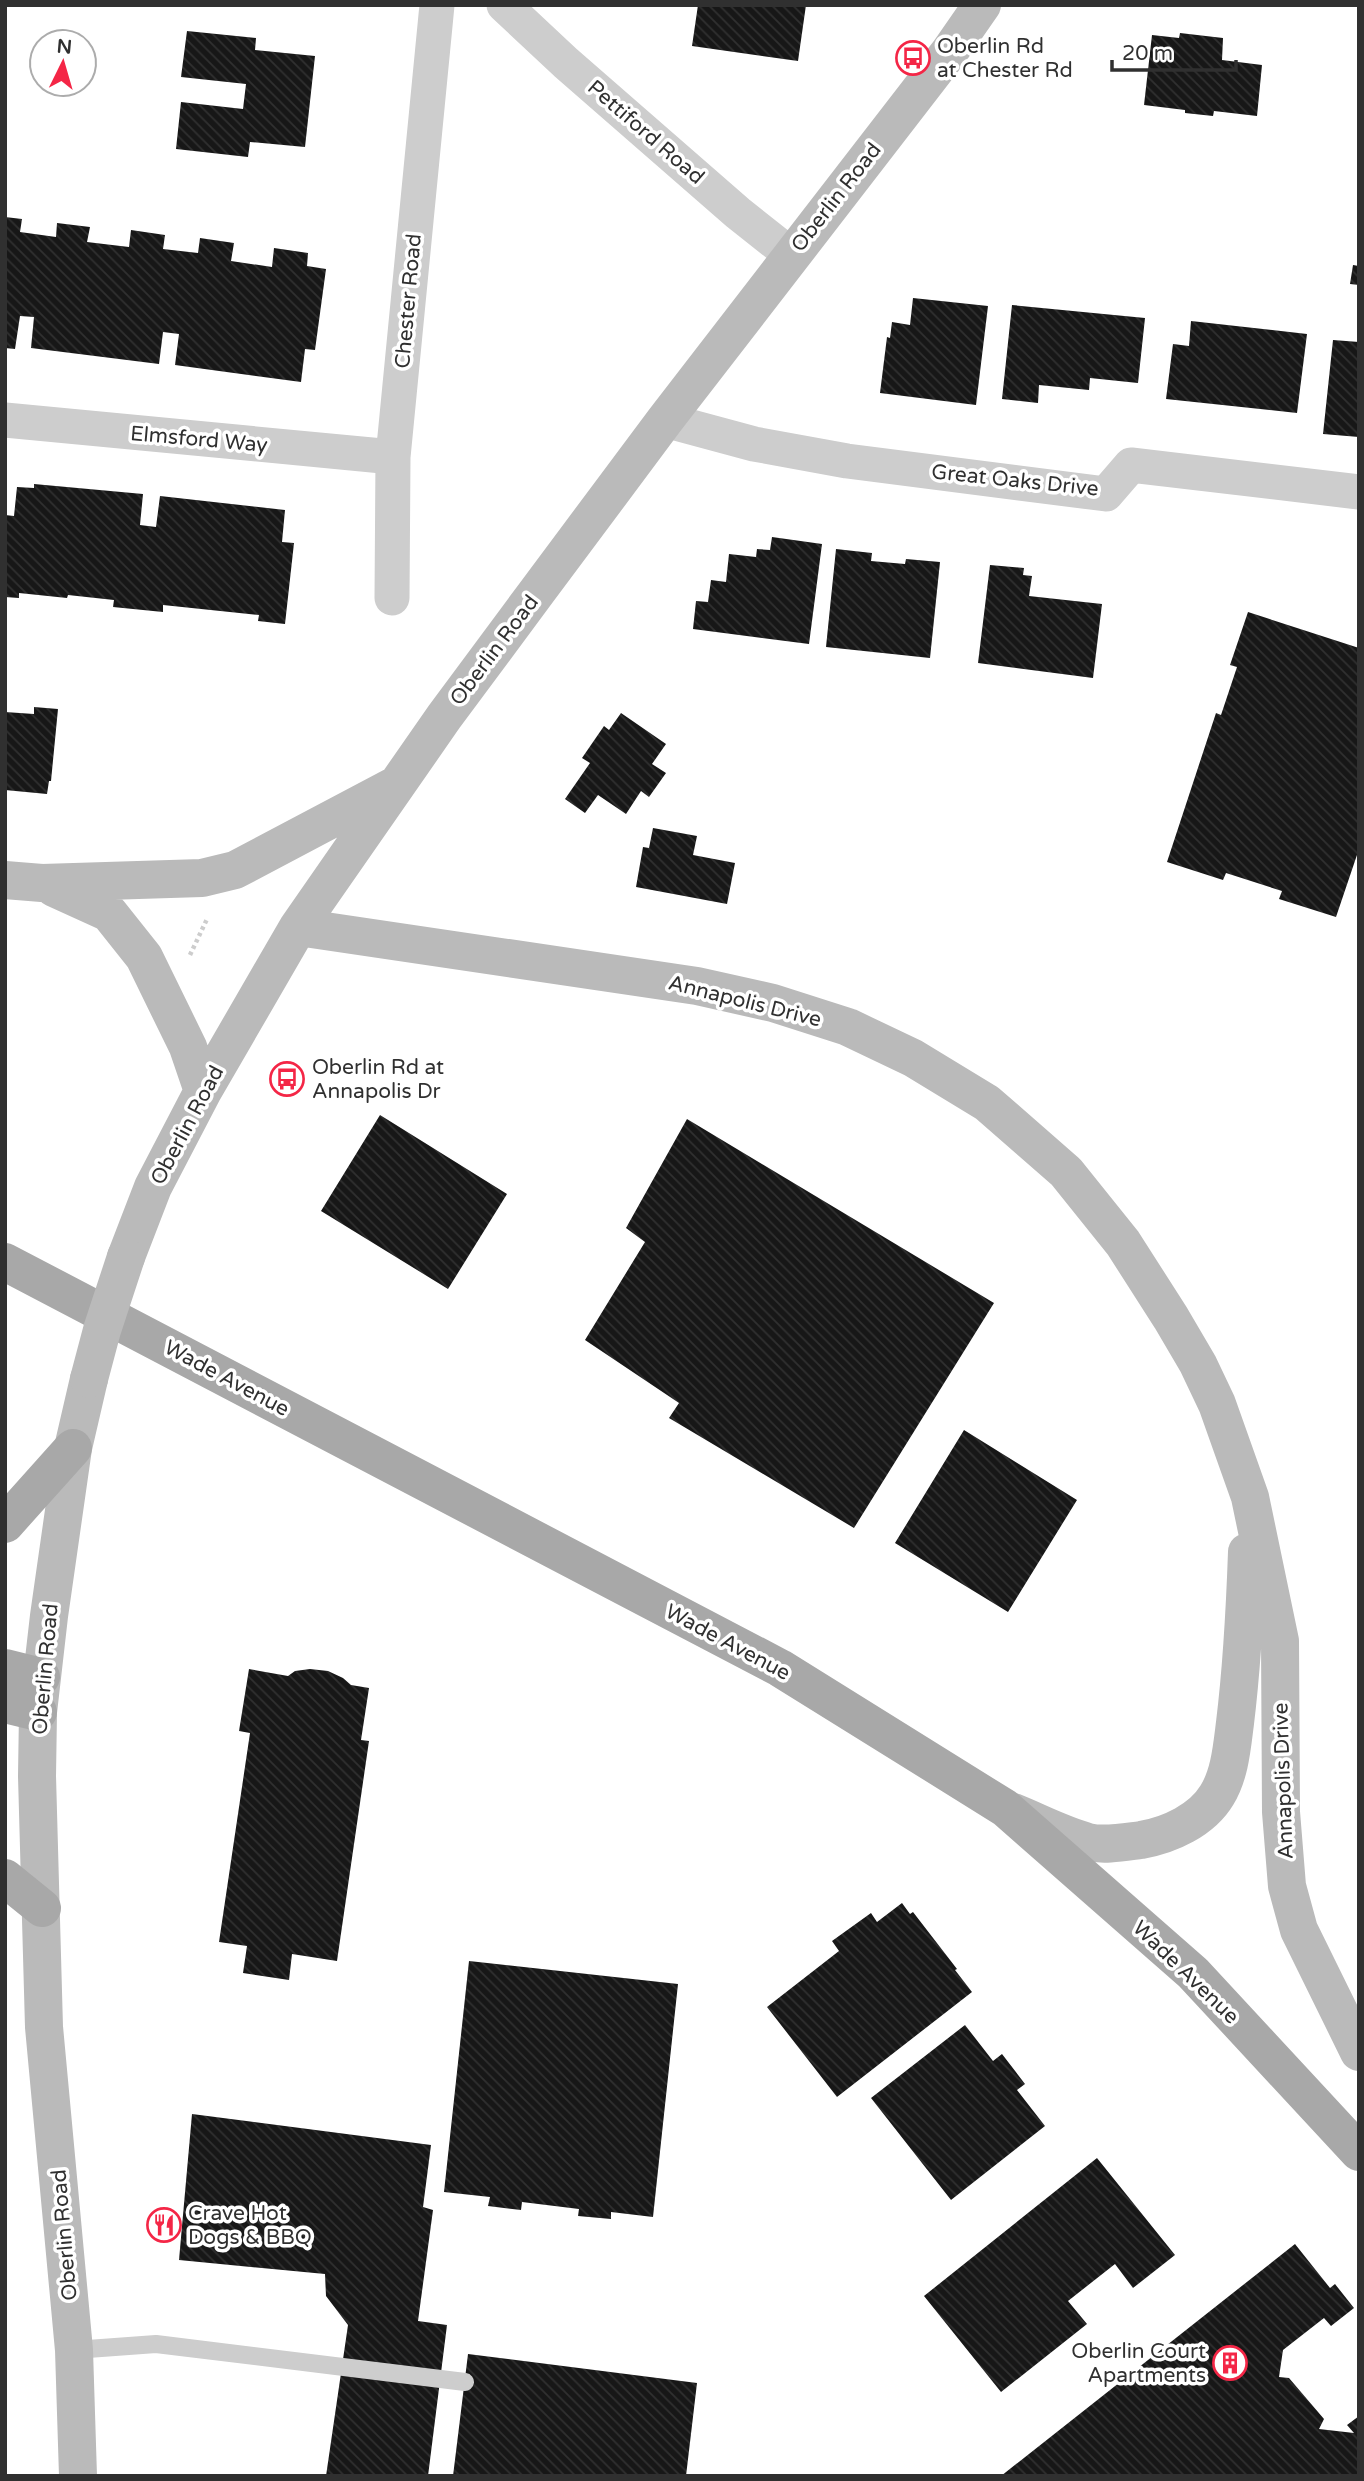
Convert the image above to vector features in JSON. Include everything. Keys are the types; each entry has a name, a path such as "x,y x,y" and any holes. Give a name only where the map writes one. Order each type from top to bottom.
{"main road":[{"name":"Oberlin Road","path":"78,2476 74,2350 44,2027 37,1776 23,1690 73,1448 102,1330 125,1257 153,1187 203,1091 298,927 397,785 665,420 950,51 982,5"},
{"path":"5,880 43,883 202,878 235,870 397,785"},
{"path":"43,883 109,913 144,957 188,1047 203,1091"},
{"name":"Annapolis Drive","path":"298,927 696,986 773,1003 848,1027 913,1058 987,1103 1066,1172 1123,1243 1198,1364 1217,1404 1250,1497 1280,1641 1281,1812 1287,1886 1299,1930 1359,2052"},
{"name":"Wade Avenue","path":"5,1262 780,1668 1005,1808 1193,1973 1359,2152"},
{"path":"5,1524 73,1448"},
{"name":"Annapolis Drive","path":"1005,1808 1090,1843 1120,1843 1150,1838 1186,1824 1203,1812 1217,1796 1225,1780 1232,1747 1242,1668 1250,1497"},
{"path":"5,1878 41,1908"}],"street":[{"name":"Chester Road","path":"392,598 393,457 437,5"},
{"name":"Pettiford Road","path":"504,5 566,63 738,213 791,255"},
{"name":"Elmsford Way","path":"5,420 393,457"},
{"name":"Great Oaks Drive","path":"665,420 754,444 847,461 1106,494 1131,466 1359,492"}],"lane":[{"path":"74,2350 156,2344 465,2382"}],"path":[{"path":"186,964 208,919"}],"building":[{"path":"698,5 806,5 798,61 692,46"},
{"path":"187,31 256,38 255,50 315,56 305,147 250,142 248,157 176,149 181,102 243,109 246,84 181,77"},
{"path":"1180,33 1223,38 1222,60 1262,65 1257,116 1214,111 1213,116 1144,105 1152,35 1179,38"},
{"path":"5,217 22,219 20,232 56,237 57,223 90,227 87,242 129,247 131,230 165,235 163,249 198,253 200,238 234,243 231,261 272,267 274,248 308,253 307,266 326,269 315,350 305,349 301,382 175,365 179,334 163,332 159,364 31,348 34,317 20,316 15,349 5,348"},
{"path":"1353,265 1359,266 1359,285 1350,284"},
{"path":"913,298 988,306 976,405 880,393 887,337 890,338 892,322 910,325"},
{"path":"1012,305 1145,318 1138,383 1090,378 1089,390 1039,385 1038,403 1002,399"},
{"path":"1191,321 1307,334 1297,413 1166,399 1173,344 1189,346"},
{"path":"1333,340 1359,342 1359,437 1323,434"},
{"path":"34,484 143,494 140,525 156,527 160,496 285,510 282,542 294,543 285,624 258,621 259,615 163,605 163,612 113,607 114,600 68,595 67,598 19,593 19,598 5,597 5,515 14,516 17,487 34,488"},
{"path":"772,537 822,544 809,644 693,629 696,601 708,602 711,580 726,582 729,554 756,557 757,549 770,550"},
{"path":"836,549 872,553 871,561 905,564 906,559 940,562 930,658 826,647"},
{"path":"990,565 1024,568 1023,575 1032,576 1029,596 1102,604 1093,678 978,663"},
{"path":"1248,612 1359,648 1359,849 1336,917 1279,899 1282,891 1226,873 1223,880 1167,862 1216,713 1221,715 1237,667 1230,665"},
{"path":"34,707 58,709 51,781 47,794 5,790 5,712 34,714"},
{"path":"621,713 666,744 652,764 666,773 649,797 641,791 626,814 598,795 585,813 565,799 590,763 582,758 604,726 609,730"},
{"path":"653,828 697,836 693,855 735,863 727,904 636,887 643,847 649,848"},
{"path":"380,1115 507,1194 448,1289 321,1211"},
{"path":"687,1119 994,1303 854,1528 669,1418 679,1403 585,1340 645,1242 626,1228"},
{"path":"964,1430 1077,1500 1008,1612 895,1543"},
{"path":"249,1669 288,1676 295,1671 310,1669 328,1671 351,1685 369,1688 361,1740 369,1741 337,1961 292,1954 289,1980 243,1973 247,1946 219,1942 250,1733 239,1731"},
{"path":"902,1903 910,1914 913,1912 972,1992 837,2097 767,2007 839,1951 832,1941 871,1913 877,1922"},
{"path":"469,1961 678,1984 653,2217 611,2212 611,2219 578,2216 579,2209 522,2202 521,2210 488,2206 490,2197 444,2192"},
{"path":"965,2025 993,2061 1002,2054 1025,2084 1017,2090 1045,2126 951,2200 871,2098"},
{"path":"192,2114 431,2145 423,2207 433,2210 418,2321 447,2325 428,2476 326,2476 348,2325 326,2296 325,2274 179,2260"},
{"path":"1097,2158 1175,2255 1133,2288 1115,2264 1068,2301 1087,2324 1001,2392 924,2296"},
{"path":"1295,2244 1330,2288 1335,2284 1354,2308 1331,2326 1324,2318 1283,2350 1279,2377 1289,2378 1324,2419 1319,2429 1354,2433 1347,2425 1359,2416 1359,2476 1001,2476"},
{"path":"468,2354 697,2383 686,2476 453,2476"}],"place":[{"name":"Oberlin Rd at Chester Rd","path":"913,58"},
{"name":"Oberlin Rd at Annapolis Dr","path":"287,1079"},
{"name":"Crave Hot Dogs & BBQ","path":"164,2225"},
{"name":"Oberlin Court Apartments","path":"1230,2363"}]}
